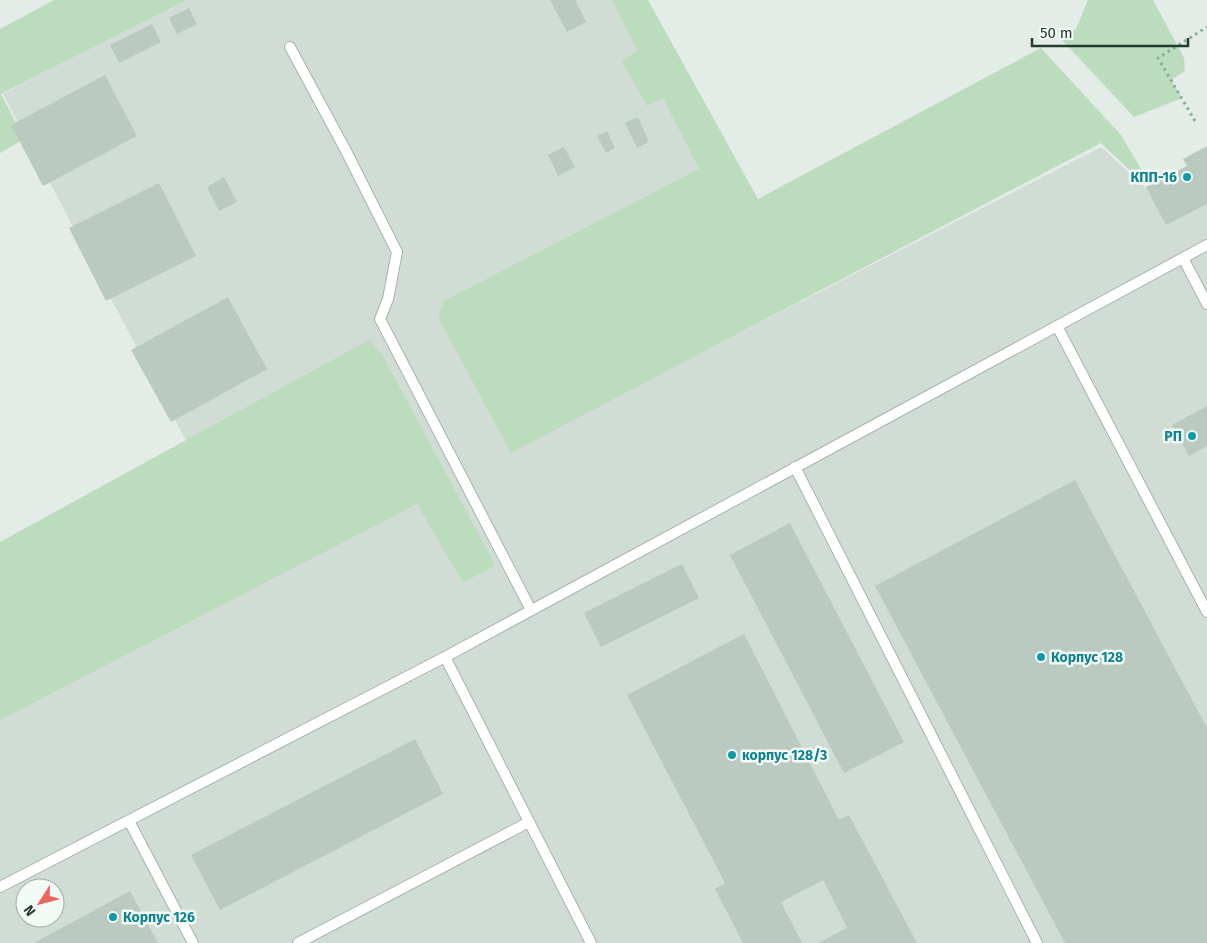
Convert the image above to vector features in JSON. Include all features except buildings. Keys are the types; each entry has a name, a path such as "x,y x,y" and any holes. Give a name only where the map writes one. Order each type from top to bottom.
{"lane":[{"path":"290,47 346,151 397,252 388,299 380,319 531,610"},
{"path":"0,887 444,657 1207,245"},
{"path":"1183,258 1207,304"},
{"path":"1057,326 1207,612"},
{"path":"795,467 1037,943"},
{"path":"444,657 591,943"},
{"path":"128,821 193,943"},
{"path":"298,943 529,822"}],"path":[{"path":"1195,121 1158,58 1207,27"}],"shaded area":[{"path":"181,0 615,0 721,209 518,447 1101,147 1161,202 1207,178 1207,943 0,943 0,719 211,488 3,94"}],"green space":[{"path":"54,0 186,0 1,94 24,139 0,153 0,29"},
{"path":"612,0 648,0 758,199 1041,48 1121,135 1148,181 1143,183 1101,143 511,453 438,317 444,301 699,169 663,98 647,106 622,61 638,51"},
{"path":"1088,0 1153,0 1184,58 1185,71 1171,80 1182,98 1134,117 1060,38 1076,29"},
{"path":"369,340 383,356 495,565 463,583 417,504 0,720 0,542"}],"place":[{"name":"КПП-16","path":"1187,177"},
{"name":"РП","path":"1192,436"},
{"name":"Корпус 128","path":"1041,657"},
{"name":"корпус 128/3","path":"732,755"},
{"name":"Корпус 126","path":"113,917"}]}
